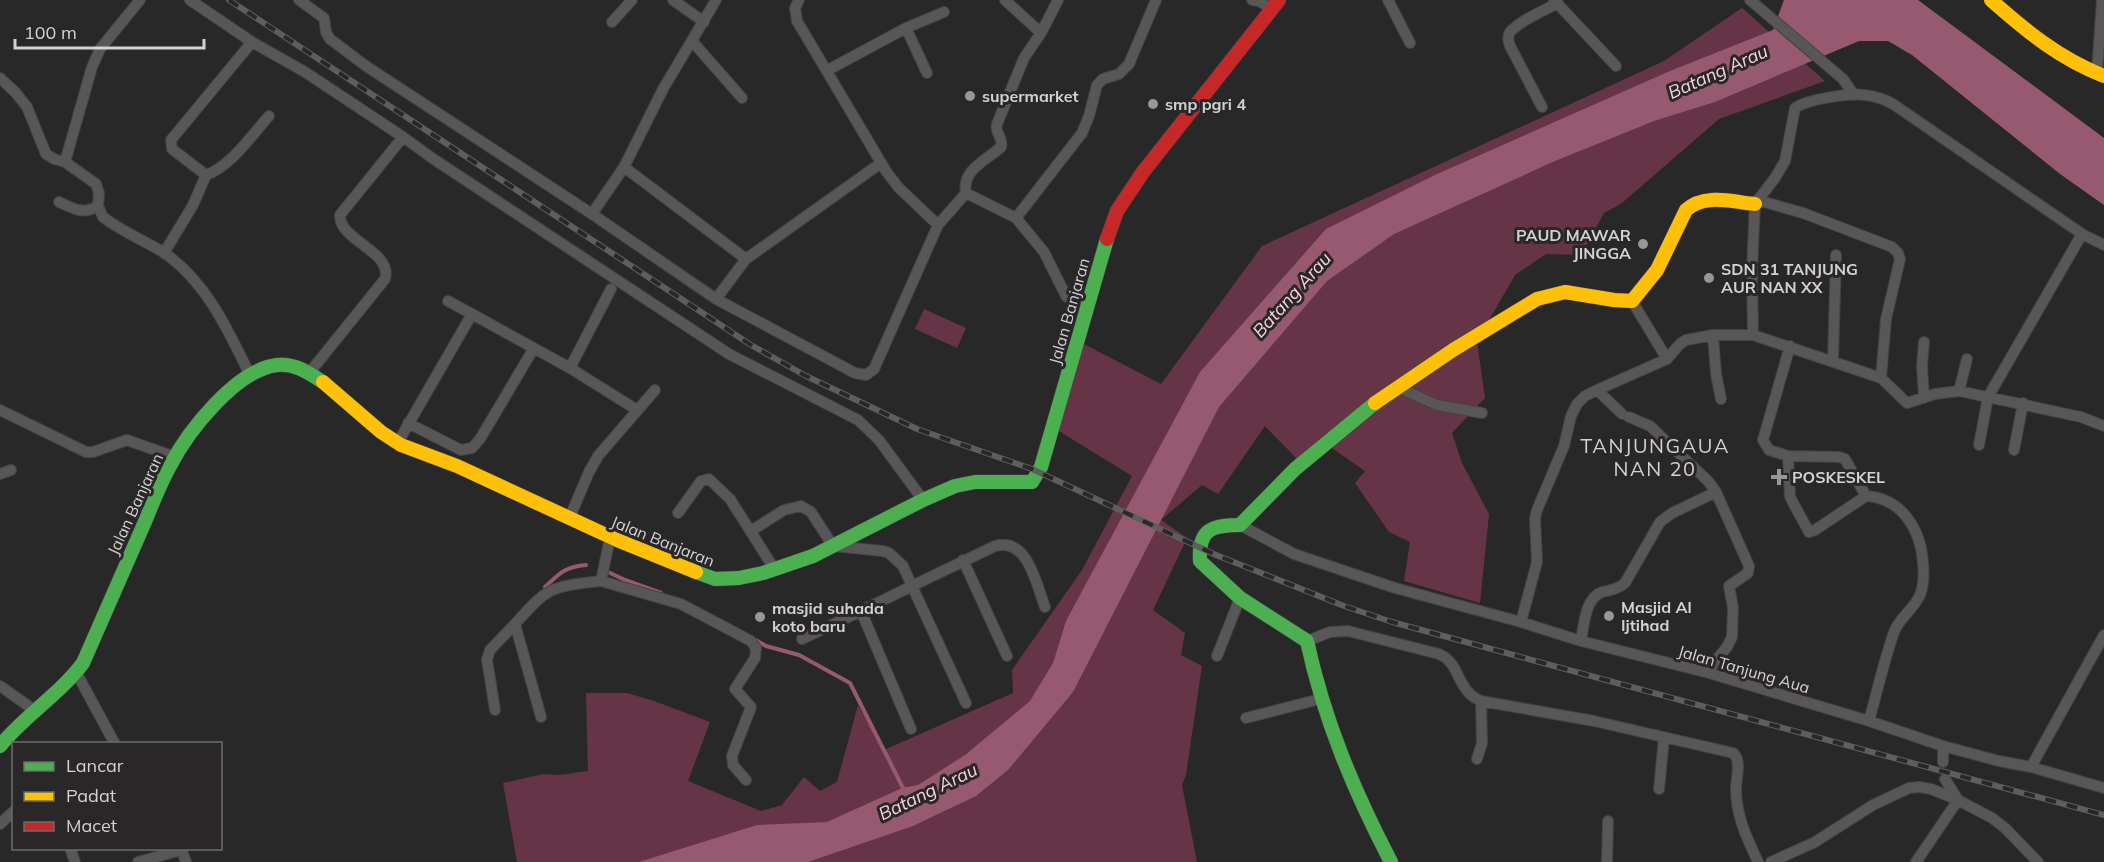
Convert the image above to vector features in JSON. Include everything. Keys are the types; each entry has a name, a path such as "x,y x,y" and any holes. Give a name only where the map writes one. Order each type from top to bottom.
{"street":[{"path":"65,162 92,68 100,49 140,0"},
{"path":"190,0 252,42 305,72 404,137 432,158 729,354 858,420 879,440 923,500"},
{"path":"299,0 321,15 326,22 327,35 332,41 366,66 717,299 855,373 868,374 876,365 938,225 966,193"},
{"path":"612,22 632,0"},
{"path":"673,0 704,22"},
{"path":"592,214 624,167 655,103 716,0"},
{"path":"799,0 795,8 796,18 881,163 898,187 938,225"},
{"path":"1005,0 1041,33"},
{"path":"1058,0 1041,33 1024,58 997,124 996,129 1002,141 1001,147 975,168 964,186 966,193 1016,218 1044,252 1066,296 1087,311"},
{"path":"1252,0 1275,4"},
{"path":"1388,0 1410,43"},
{"path":"1990,0 2060,55 2074,64 2101,75 2102,0"},
{"path":"1016,218 1082,133 1089,116 1096,85 1103,79 1119,74 1129,63 1153,1"},
{"path":"1542,107 1509,46 1508,38 1510,32 1518,25 1556,2 1616,66"},
{"path":"1753,2 1843,79 1854,95"},
{"name":"Jalan Banjaran","path":"0,746 10,732 77,674 92,646 124,568 182,445 238,384 250,375 280,365 294,366 318,377 357,413 397,444 459,466 569,519 609,544 715,579 732,580 775,570 833,546 923,500 965,483 996,480 1029,483 1035,479 1041,467 1109,230 1126,195 1275,4"},
{"path":"828,70 906,28 944,12"},
{"path":"906,28 927,73"},
{"path":"692,41 742,98"},
{"path":"206,175 172,149 171,140 252,42"},
{"path":"0,78 27,107 46,154 65,162 96,184 101,214 164,253 186,272 215,307 250,375"},
{"path":"1753,335 1752,268 1756,202 1785,161 1795,108 1815,101 1854,95 1873,96 1893,104 2082,234 2104,245"},
{"path":"164,253 193,205 206,175 230,159 269,116"},
{"path":"310,372 385,279 387,272 384,263 342,226 340,215 404,137"},
{"path":"717,299 746,259 881,163"},
{"path":"624,167 746,259"},
{"path":"1391,862 1360,804 1332,737 1320,699 1307,641 1240,598 1203,565 1198,550 1201,540 1209,529 1220,525 1240,525 1272,489 1315,451 1397,387 1450,351 1535,300 1546,295 1572,291 1632,300 1657,270 1688,207 1699,201 1756,202 1803,213 1892,247 1900,259 1886,319 1881,378"},
{"path":"59,202 78,211 90,211 98,206"},
{"path":"1979,445 1988,397 2082,234"},
{"path":"1833,360 1836,255"},
{"path":"570,368 611,289"},
{"path":"1632,300 1667,359"},
{"path":"448,301 570,368 637,410"},
{"path":"397,444 472,314"},
{"path":"1713,335 1716,374 1721,399"},
{"path":"1521,622 1537,562 1535,518 1539,503 1564,446 1573,410 1585,396 1667,359 1683,342 1713,335 1753,335 1881,378 1907,403 1939,393 1959,391 2023,403 2081,417 2104,426"},
{"path":"1924,342 1922,366 1924,398"},
{"path":"1790,346 1763,440 1770,450 1788,456 1845,459 1866,496"},
{"path":"408,423 461,450 472,448 480,439 534,348"},
{"path":"1959,391 1967,359"},
{"path":"1397,387 1446,408 1482,413"},
{"path":"569,519 593,464 655,390"},
{"path":"1597,390 1626,415 1641,420 1656,430 1700,472 1716,492 1749,568 1746,574 1729,585 1733,609 1732,637 1709,673"},
{"path":"2014,450 2023,403"},
{"path":"0,410 87,452 127,440 175,457"},
{"path":"1788,456 1790,497 1809,532 1866,496 1885,500 1901,511 1911,520 1920,541 1924,573 1923,585 1918,598 1895,629 1869,721"},
{"path":"0,474 11,470"},
{"path":"678,513 701,481 709,479 730,499 775,570"},
{"path":"1581,641 1590,603 1598,595 1619,588 1625,583 1657,525 1672,513 1716,492"},
{"path":"752,531 784,510 801,506 811,512 833,546 890,553 903,566 966,703"},
{"name":"Jalan Tanjung Aua","path":"1240,525 1294,554 1343,572 1581,641 1709,673 1869,721 1943,747 2031,767 2104,788"},
{"path":"602,576 609,544"},
{"path":"802,639 963,560 1002,544 1009,544 1025,557 1045,607"},
{"path":"963,560 1007,656"},
{"path":"495,710 487,660 488,653 536,601 551,589 602,576 681,604 754,645 757,654 735,689 751,707 732,756 733,765 746,780"},
{"path":"1217,656 1240,598"},
{"path":"861,611 910,729"},
{"path":"514,624 541,717"},
{"path":"1307,641 1330,632 1348,631 1439,654 1450,662 1466,692 1481,701 1594,721 1733,753 1736,755 1739,815 1758,862"},
{"path":"2031,767 2104,635"},
{"path":"77,674 114,742"},
{"path":"0,686 34,710"},
{"path":"1246,718 1320,699"},
{"path":"1477,759 1482,742 1481,701"},
{"path":"1659,789 1664,738"},
{"path":"1943,747 1943,762"},
{"path":"1945,779 1958,800"},
{"path":"1771,862 1815,842 1873,805 1909,788 1919,787 1931,789 1958,800 1992,818 2038,862"},
{"path":"1916,862 1958,800"},
{"path":"0,824 12,813"},
{"path":"1607,862 1608,821"},
{"path":"138,862 178,850"}],"shaded area":[{"path":"1742,8 1825,81 1719,119 1622,203 1604,213 1581,255 1546,254 1515,275 1477,341 1485,398 1452,433 1462,463 1489,514 1480,603 1404,581 1410,542 1389,532 1355,483 1365,471 1326,444 1302,464 1265,426 1218,494 1202,485 1161,520 1187,538 1153,610 1185,633 1181,655 1202,666 1186,775 1182,785 1197,862 517,862 503,783 543,774 559,775 588,771 586,693 627,693 710,722 688,781 761,811 782,805 804,777 820,791 837,782 858,705 884,750 1013,693 1012,670 1082,570 1132,476 1054,428 1080,342 1161,384 1262,246 1664,61"},
{"path":"924,309 966,328 957,348 915,329"}],"water":[{"name":"Batang Arau","path":"1784,0 1918,0 2104,138 2104,205 2060,174 1912,55 1888,41 1859,41 1715,102 1654,121 1555,161 1394,234 1327,281 1219,407 1073,692 1008,770 976,796 913,826 808,862 639,862 757,825 827,822 902,788 918,785 965,755 1030,701 1053,663 1066,621 1200,372 1326,229 1437,174 1670,71 1773,30"}],"waterway":[{"path":"545,587 563,571 586,565"},
{"path":"608,572 623,579"},
{"path":"625,580 661,593"},
{"name":"Batang Arau","path":"754,639 766,646 799,655 850,683 904,790"}],"railway":[{"path":"229,0 751,345 806,376 917,429 1032,469 1216,555 1344,606 1392,622 2104,815"}],"traffic: fast":[{"path":"696,572 715,579 739,578 763,573 813,556 955,486 975,482 1032,482 1041,467 1107,239"},
{"path":"0,746 83,663 166,474 189,436 215,404 246,378 261,369 277,365 296,367 323,382"},
{"path":"1375,403 1295,469 1240,525 1222,526 1209,531 1201,542 1200,561 1240,598 1307,641 1331,727 1353,782 1391,862"}],"traffic: slow":[{"path":"1991,0 2017,23 2058,53 2104,76"},
{"path":"1375,403 1453,350 1537,299 1565,292 1632,301 1657,270 1686,210 1693,205 1710,200 1755,204"},
{"path":"323,382 381,432 401,445 457,466 617,540 696,572"}],"traffic: jam":[{"path":"1107,239 1117,211 1143,172 1279,0"}],"place":[{"name":"supermarket","path":"970,96"},
{"name":"smp pgri 4","path":"1153,104"},
{"name":"PAUD MAWAR JINGGA","path":"1643,244"},
{"name":"SDN 31 TANJUNG AUR NAN XX","path":"1709,278"},
{"name":"POSKESKEL","path":"1779,477"},
{"name":"Masjid Al Ijtihad","path":"1609,616"},
{"name":"masjid suhada koto baru","path":"760,617"}],"district":[{"name":"TANJUNGAUA NAN 20","path":"1655,458"}]}
